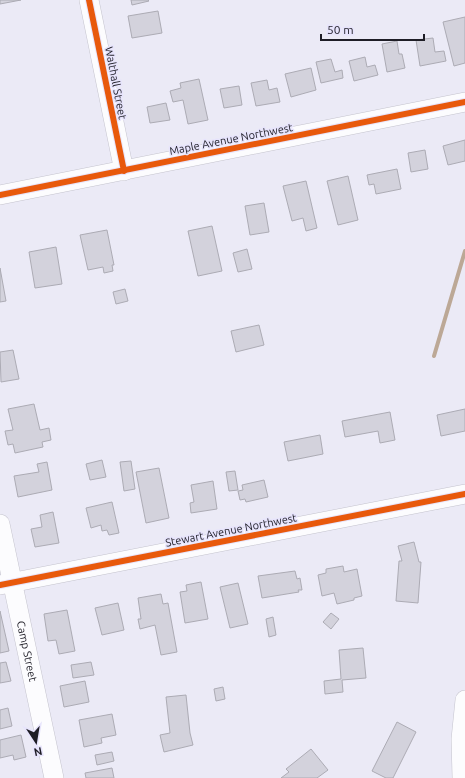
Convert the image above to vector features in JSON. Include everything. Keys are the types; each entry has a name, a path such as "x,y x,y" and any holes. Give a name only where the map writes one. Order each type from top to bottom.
{"street":[{"name":"Walthall Street","path":"89,0 124,171"},
{"name":"Maple Avenue Northwest","path":"0,195 465,102"},
{"name":"Stewart Avenue Northwest","path":"6,584 465,494"},
{"name":"Camp Street","path":"0,524 6,584 54,778"},
{"path":"462,778 461,739 465,700"}],"building":[{"path":"0,0 21,0 0,4"},
{"path":"131,0 148,0 149,1 132,5"},
{"path":"158,11 162,33 132,38 128,16"},
{"path":"465,17 465,63 454,66 443,22"},
{"path":"433,38 435,52 444,51 446,61 420,66 416,40"},
{"path":"397,41 399,54 402,54 405,68 387,72 382,44"},
{"path":"365,57 367,67 375,65 378,75 354,81 349,61"},
{"path":"331,59 335,72 342,70 343,78 321,83 316,62"},
{"path":"311,68 316,90 291,97 285,74"},
{"path":"199,79 208,120 188,124 183,100 173,102 170,91 181,88 180,83"},
{"path":"267,80 269,90 277,88 280,102 256,106 251,83"},
{"path":"239,86 242,105 224,108 220,89"},
{"path":"166,103 170,120 150,123 147,107"},
{"path":"465,140 465,161 448,165 443,146"},
{"path":"425,150 428,169 411,172 408,153"},
{"path":"397,169 401,189 376,194 374,184 369,185 367,175"},
{"path":"348,176 358,220 338,225 327,181"},
{"path":"306,181 317,228 306,231 303,218 292,221 283,186"},
{"path":"264,203 269,232 250,235 245,206"},
{"path":"212,226 222,271 198,276 188,231"},
{"path":"107,230 114,265 112,265 113,271 104,273 103,267 88,270 80,235"},
{"path":"56,247 62,284 35,288 29,252"},
{"path":"247,249 252,269 238,272 233,253"},
{"path":"0,268 6,301 0,302"},
{"path":"125,289 128,301 116,304 113,292"},
{"path":"259,325 264,345 236,352 231,331"},
{"path":"13,350 19,379 1,382 0,352"},
{"path":"34,404 40,430 49,428 51,440 42,442 43,447 15,453 13,444 8,445 5,431 13,430 8,409"},
{"path":"465,409 465,431 441,436 437,415"},
{"path":"390,412 395,440 380,443 378,431 345,437 342,421"},
{"path":"320,435 323,454 288,461 284,442"},
{"path":"102,460 106,477 90,480 86,464"},
{"path":"131,461 135,489 124,491 120,462"},
{"path":"47,462 52,490 18,497 14,476 39,472 37,464"},
{"path":"159,468 169,518 146,523 136,472"},
{"path":"235,471 238,490 229,491 226,472"},
{"path":"264,480 268,497 246,502 245,499 240,500 238,491 243,490 242,485"},
{"path":"213,481 217,509 191,513 190,503 194,502 191,485"},
{"path":"112,502 119,533 109,535 107,530 102,531 101,525 91,528 86,508"},
{"path":"53,512 59,543 35,547 31,529 42,527 40,515"},
{"path":"414,542 419,562 421,562 418,603 396,601 399,561 402,561 398,546"},
{"path":"343,566 344,572 357,569 362,596 354,598 354,600 337,604 334,593 322,596 318,575 326,573 326,569"},
{"path":"295,571 297,579 300,578 302,590 298,590 299,592 262,598 258,576"},
{"path":"201,582 208,619 185,623 180,592 187,591 186,585"},
{"path":"238,583 248,624 230,628 220,587"},
{"path":"161,594 163,604 168,603 177,652 161,655 155,625 140,629 138,619 141,619 138,598"},
{"path":"118,603 124,630 102,635 95,608"},
{"path":"67,610 75,651 59,654 56,640 48,641 44,614"},
{"path":"0,611 9,651 0,653"},
{"path":"331,613 339,619 331,629 323,622"},
{"path":"273,617 276,635 269,637 266,619"},
{"path":"363,648 366,678 342,680 343,692 325,694 324,681 341,679 339,650"},
{"path":"6,662 11,681 0,683 0,663"},
{"path":"91,662 94,675 73,678 71,665"},
{"path":"85,681 89,702 64,707 60,686"},
{"path":"223,687 225,699 216,701 214,689"},
{"path":"186,695 190,733 193,745 164,752 160,735 170,733 166,697"},
{"path":"8,708 12,726 0,729 0,710"},
{"path":"112,714 116,735 101,738 102,743 84,747 79,720"},
{"path":"397,722 416,732 393,778 386,778 372,771"},
{"path":"21,735 26,757 14,760 13,755 0,758 0,740"},
{"path":"311,749 328,770 317,778 281,778 289,772 286,769"},
{"path":"112,752 114,761 97,765 95,755"},
{"path":"112,768 114,778 86,778 85,773"}],"waterway":[{"path":"434,356 465,251"}],"cycle path":[{"path":"89,0 124,171"},
{"path":"0,195 465,102"},
{"path":"0,585 465,494"}]}
